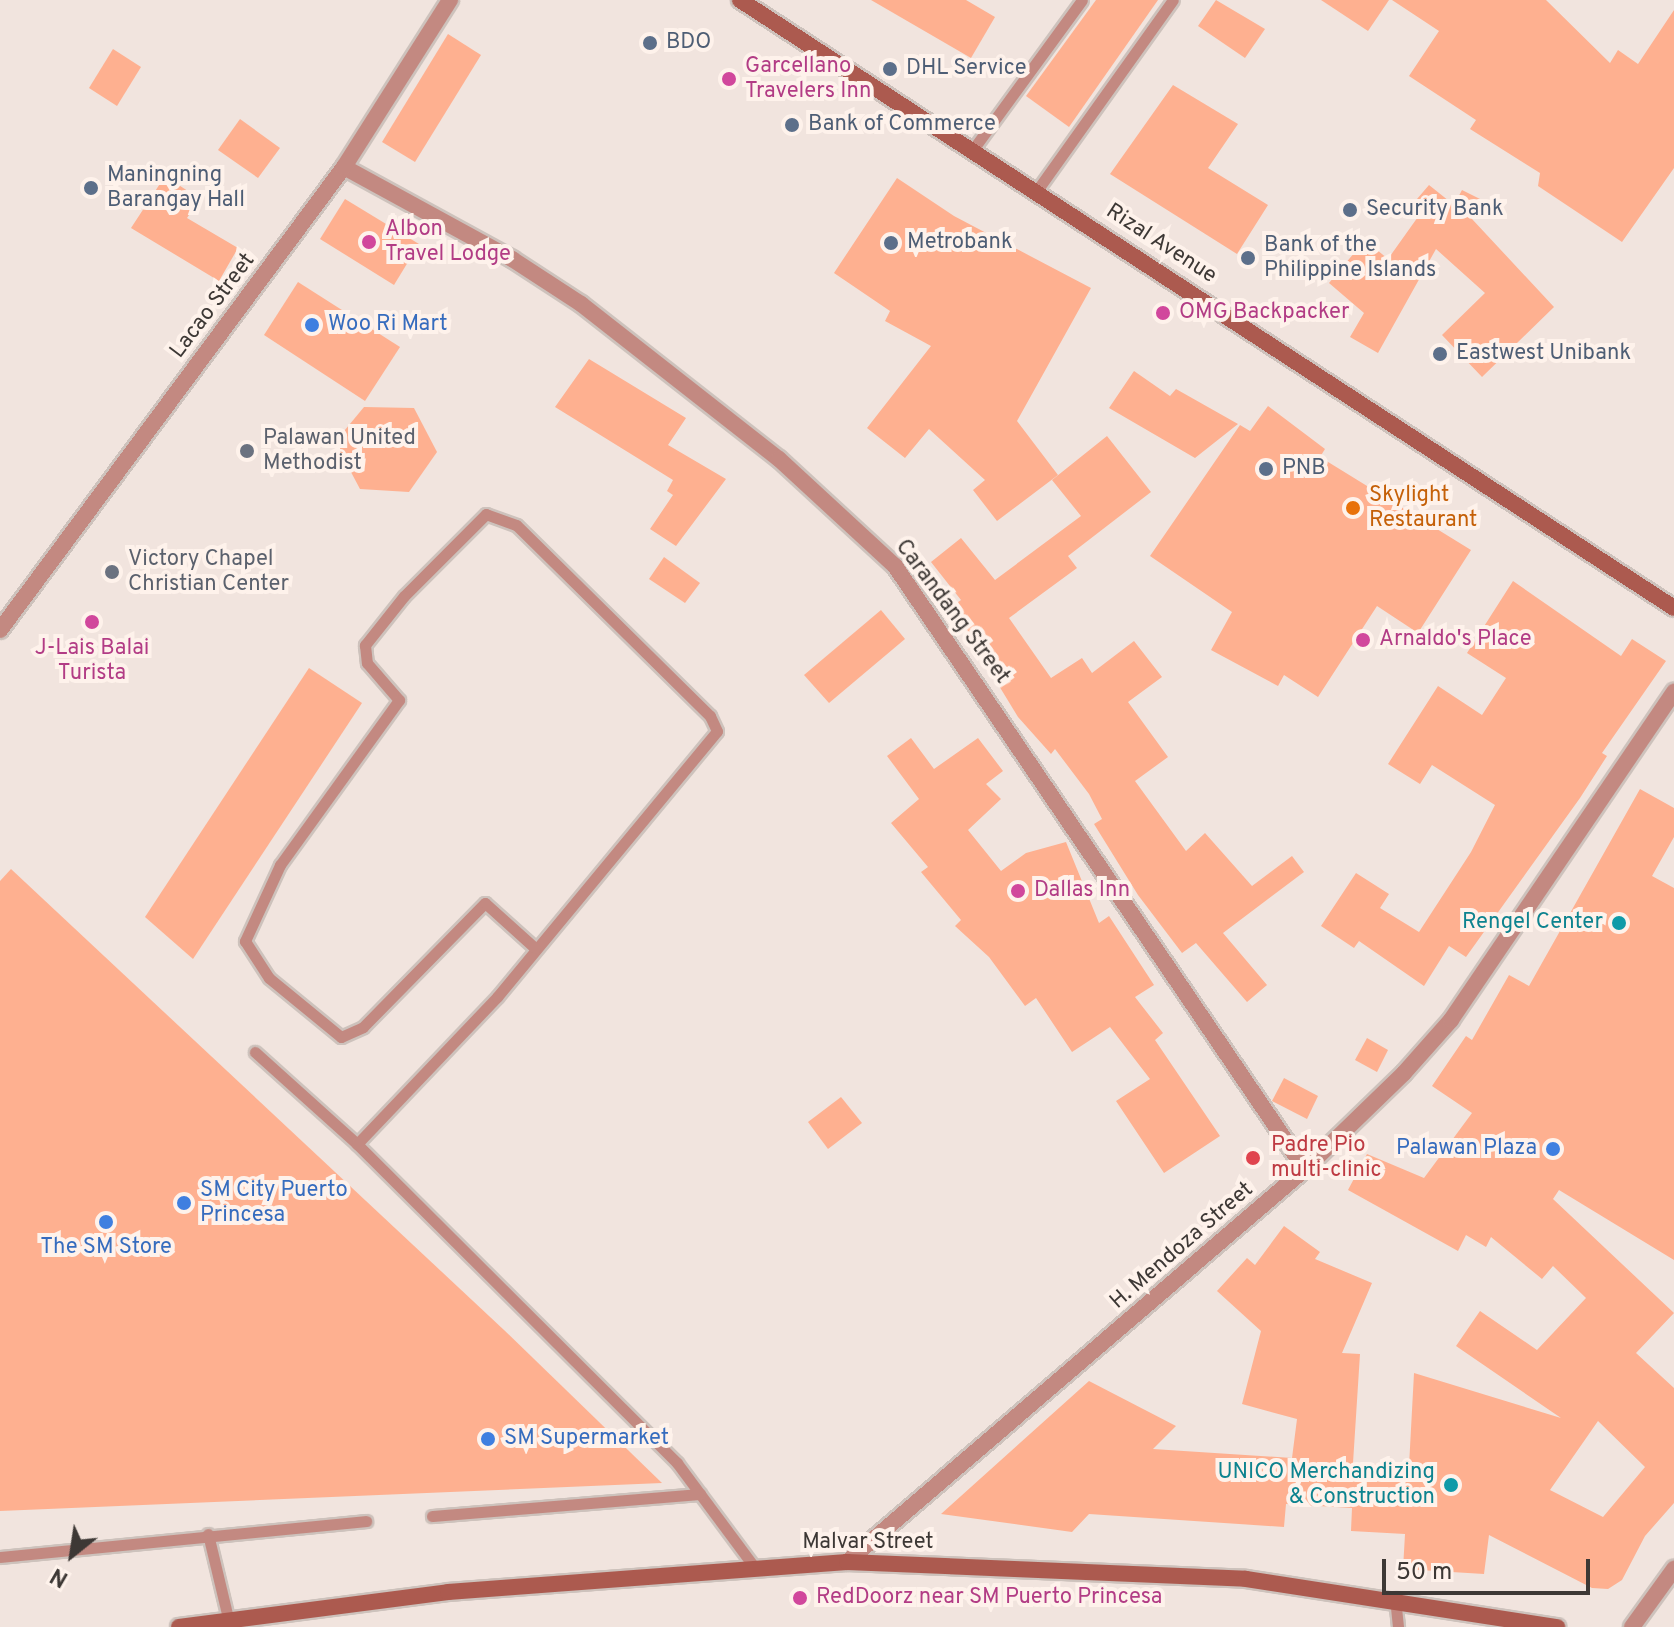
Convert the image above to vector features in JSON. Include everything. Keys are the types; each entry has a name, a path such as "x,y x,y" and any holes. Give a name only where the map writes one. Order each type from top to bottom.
{"main road":[{"name":"Rizal Avenue","path":"740,0 1038,189 1674,608"},
{"name":"Malvar Street","path":"179,1627 230,1623 448,1592 847,1562 1246,1579 1395,1598 1482,1620 1557,1627"}],"street":[{"name":"Lacao Street","path":"0,630 344,167 450,0"},
{"name":"Carandang Street","path":"344,167 500,252 581,304 779,459 895,566 1305,1169"},
{"name":"H. Mendoza Street","path":"847,1562 1305,1169 1451,1020 1674,692"},
{"path":"1632,1627 1674,1569"}],"lane":[{"path":"974,148 1082,0"},
{"path":"1038,189 1173,0"},
{"path":"357,1144 535,948 717,731 710,716 516,525 486,514 404,596 365,645 367,663 399,700 280,865 245,941 269,978 341,1037 363,1027 485,903 535,948"},
{"path":"255,1052 357,1144 677,1463 755,1568"},
{"path":"432,1516 700,1494"},
{"path":"0,1557 208,1534 366,1521"},
{"path":"208,1534 230,1623"},
{"path":"1395,1598 1398,1627"}],"building":[{"path":"871,0 966,0 995,17 971,58"},
{"path":"1096,0 1158,0 1069,127 1026,96"},
{"path":"1216,0 1265,29 1245,58 1198,26"},
{"path":"1321,0 1389,0 1368,31"},
{"path":"1392,0 1546,0 1610,63 1618,50 1638,64 1674,10 1674,168 1622,242 1538,186 1540,173 1470,129 1476,120 1409,76 1439,31"},
{"path":"448,34 481,55 415,162 382,142"},
{"path":"113,49 141,67 117,106 89,88"},
{"path":"1173,85 1238,124 1208,168 1268,205 1237,254 1110,174"},
{"path":"240,119 280,148 258,178 218,150"},
{"path":"165,176 200,199 187,218 238,248 219,281 131,228"},
{"path":"897,178 954,216 1091,288 1017,421 1058,475 997,521 973,490 985,480 929,429 905,458 867,428 931,346 885,321 890,311 834,273"},
{"path":"1429,185 1454,205 1462,190 1482,200 1472,219 1554,307 1482,377 1442,335 1485,293 1436,249 1378,353 1350,337 1364,313 1329,283 1365,240 1388,259 1420,214 1411,206"},
{"name":"Albon Travel Lodge","path":"345,199 419,244 394,285 320,239"},
{"path":"298,282 400,347 365,401 264,335"},
{"path":"589,359 686,418 668,445 726,479 676,546 650,529 673,495 667,491 673,480 555,407"},
{"path":"1134,371 1170,396 1176,389 1238,424 1195,458 1109,408"},
{"path":"1268,406 1325,449 1320,457 1471,550 1418,633 1377,606 1318,697 1284,675 1278,686 1211,650 1232,612 1150,556 1240,425 1250,431"},
{"path":"364,407 414,408 437,452 409,492 360,489 335,442"},
{"path":"1107,436 1151,492 1068,556 1077,568 1009,618 1051,678 1082,658 1092,673 1134,641 1162,677 1128,702 1168,757 1135,781 1186,851 1205,833 1252,886 1292,856 1304,872 1223,933 1267,985 1247,1002 1196,943 1182,953 1138,895 1094,824 1102,819 1089,794 1055,749 1051,754 1018,717 951,607 961,600 931,562 961,538 995,580 1081,516 1052,480"},
{"path":"664,557 700,583 685,603 649,579"},
{"path":"1513,581 1621,656 1632,639 1666,661 1602,753 1607,756 1580,798 1466,957 1449,946 1424,986 1359,941 1354,948 1321,926 1356,873 1389,894 1380,908 1419,932 1471,852 1495,805 1432,765 1420,784 1388,764 1438,686 1482,715 1506,678 1467,653"},
{"path":"881,610 905,639 829,703 804,675"},
{"path":"309,668 362,703 193,959 145,917"},
{"path":"911,738 934,769 978,738 1003,771 986,784 1001,799 968,830 1001,871 1026,853 1066,842 1099,923 1109,916 1154,985 1135,997 1163,1033 1155,1040 1220,1136 1164,1173 1116,1101 1150,1079 1110,1027 1072,1052 1036,998 1025,1006 989,957 955,926 961,920 921,872 928,867 891,823 919,799 887,756"},
{"path":"1640,789 1674,808 1674,837 1652,876 1674,888 1674,1260 1559,1190 1553,1199 1674,1313 1636,1353 1674,1388 1674,1503 1645,1536 1622,1580 1608,1589 1592,1588 1489,1535 1484,1574 1403,1569 1405,1534 1351,1531 1352,1508 1286,1504 1284,1527 1089,1514 1072,1532 941,1514 1089,1381 1176,1426 1153,1449 1292,1458 1297,1419 1242,1404 1261,1331 1217,1291 1247,1258 1255,1265 1284,1226 1320,1252 1315,1259 1372,1283 1342,1353 1360,1354 1353,1463 1409,1466 1414,1373 1561,1418 1456,1346 1480,1311 1537,1350 1586,1298 1553,1266 1542,1279 1491,1237 1486,1247 1466,1235 1458,1251 1348,1190 1367,1154 1424,1178 1472,1113 1432,1086 1466,1036 1472,1040 1509,975 1529,986","holes":["1598,1421 1645,1467 1603,1517 1550,1490"]},
{"name":"SM City Puerto Princesa","path":"11,869 504,1330 662,1483 0,1511 0,881"},
{"path":"1367,1038 1388,1050 1377,1072 1355,1060"},
{"path":"1284,1078 1318,1096 1307,1119 1272,1101"},
{"path":"841,1097 862,1123 828,1149 808,1122"}],"place":[{"name":"BDO","path":"650,43"},
{"name":"DHL Service","path":"890,69"},
{"name":"Garcellano Travelers Inn","path":"729,79"},
{"name":"Bank of Commerce","path":"792,125"},
{"name":"Maningning Barangay Hall","path":"91,188"},
{"name":"Security Bank","path":"1350,210"},
{"name":"Albon Travel Lodge","path":"369,242"},
{"name":"Metrobank","path":"891,243"},
{"name":"Bank of the Philippine Islands","path":"1248,258"},
{"name":"OMG Backpacker","path":"1163,313"},
{"name":"Woo Ri Mart","path":"312,325"},
{"name":"Eastwest Unibank","path":"1440,354"},
{"name":"Palawan United Methodist","path":"247,451"},
{"name":"PNB","path":"1266,469"},
{"name":"Skylight Restaurant","path":"1353,508"},
{"name":"Victory Chapel Christian Center","path":"112,572"},
{"name":"J-Lais Balai Turista","path":"92,622"},
{"name":"Arnaldo's Place","path":"1363,640"},
{"name":"Dallas Inn","path":"1018,891"},
{"name":"Rengel Center","path":"1619,923"},
{"name":"Palawan Plaza","path":"1553,1149"},
{"name":"Padre Pio multi-clinic","path":"1253,1158"},
{"name":"SM City Puerto Princesa","path":"184,1203"},
{"name":"The SM Store","path":"106,1222"},
{"name":"SM Supermarket","path":"488,1439"},
{"name":"UNICO Merchandizing & Construction","path":"1451,1485"},
{"name":"RedDoorz near SM Puerto Princesa","path":"800,1598"}]}
